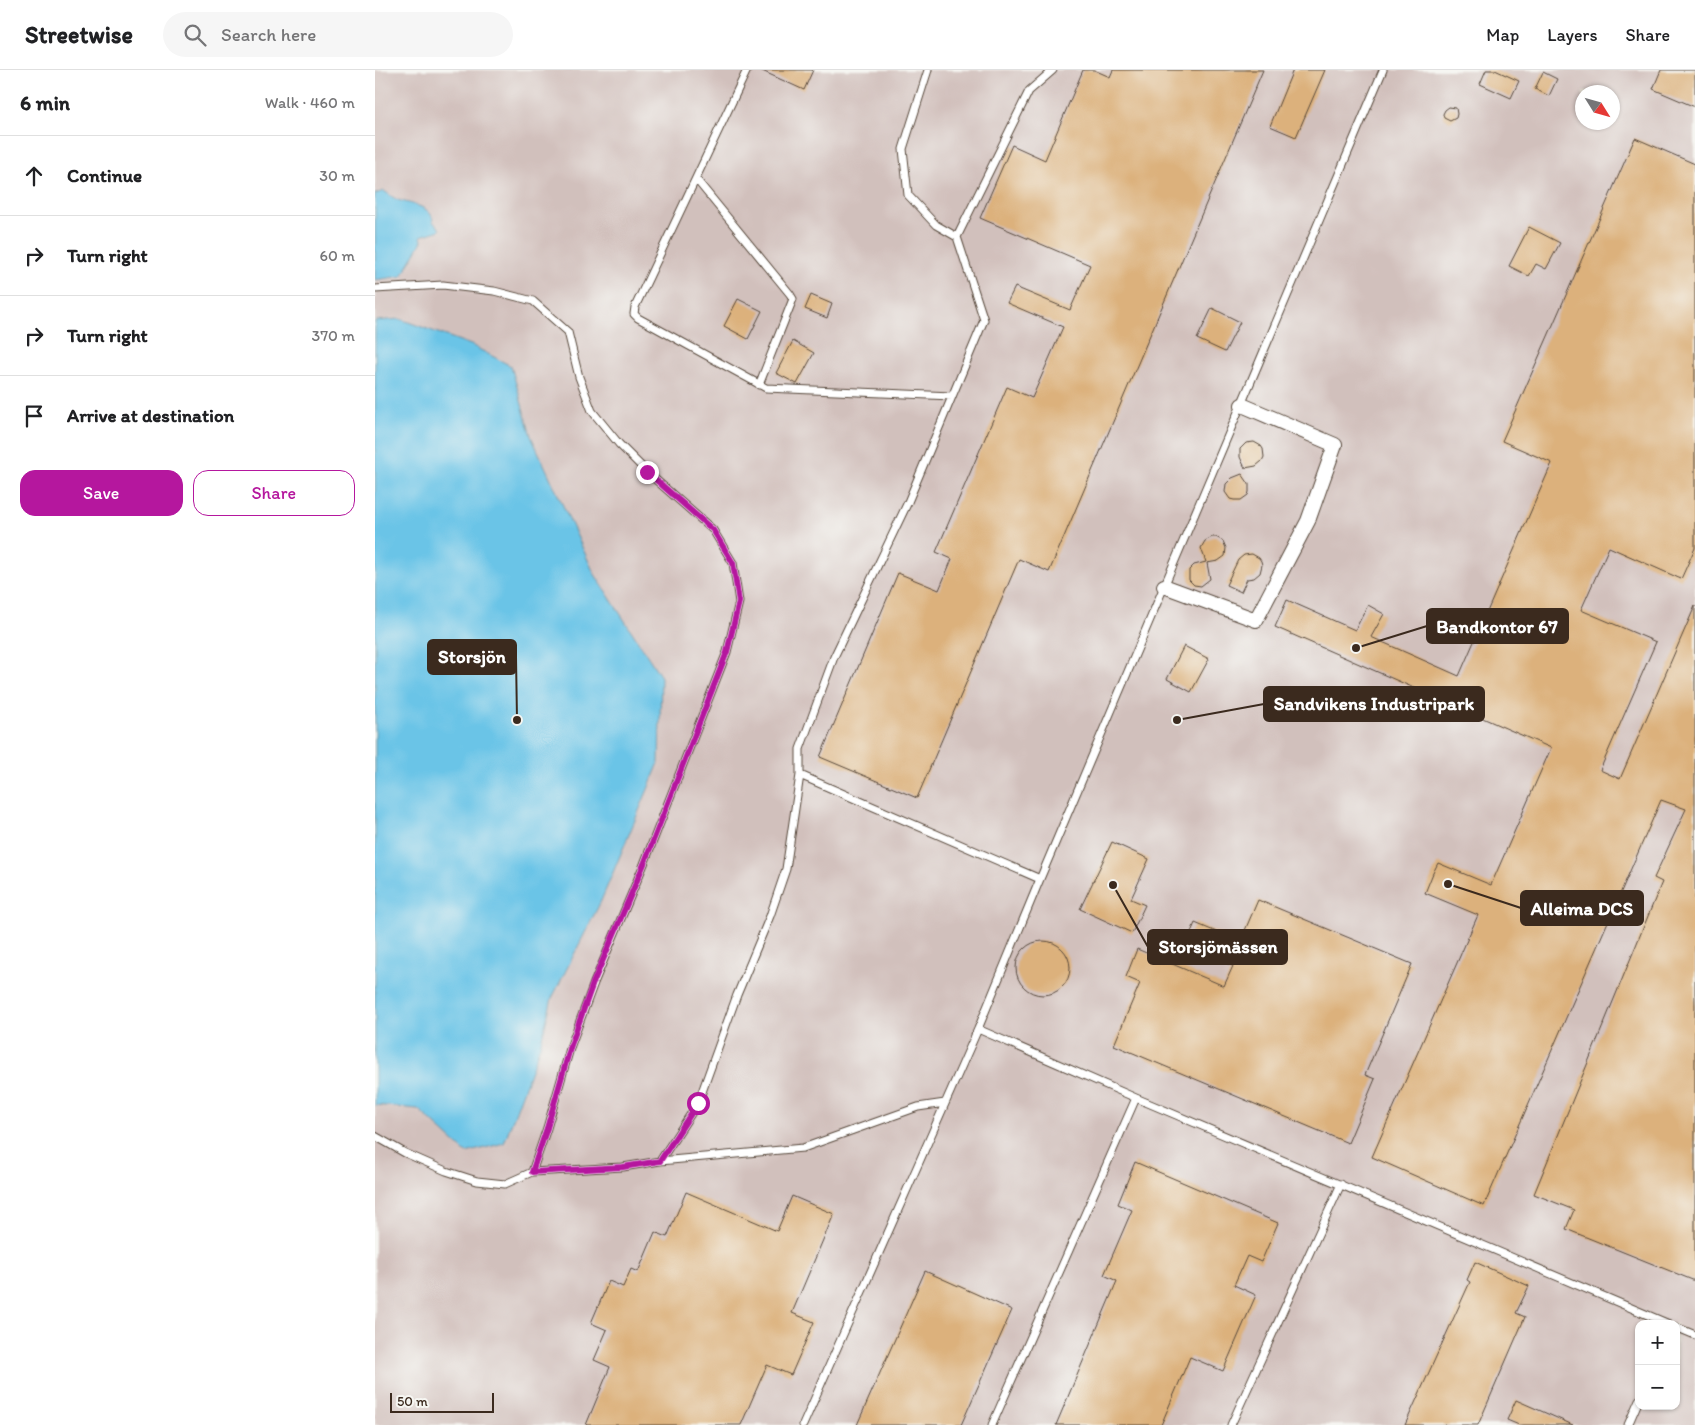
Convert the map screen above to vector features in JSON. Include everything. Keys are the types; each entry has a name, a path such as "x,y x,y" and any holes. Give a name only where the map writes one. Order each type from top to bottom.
{"street":[{"path":"1164,586 1256,620 1308,521 1335,445 1242,405"}],"lane":[{"path":"747,70 635,307 634,314 638,318 766,388 952,396"},
{"path":"660,1161 698,1103 737,995 770,916 786,869 799,775 800,749 834,657 909,502 984,320 957,237 936,225 908,195 903,149 927,70"},
{"path":"957,237 1029,91 1053,70"},
{"path":"803,1425 978,1029 1383,70"},
{"path":"695,179 793,300 759,385"},
{"path":"375,289 443,285 494,290 533,301 568,332 579,377 592,411 619,444 647,472 713,530 733,563 739,602 727,652 644,864 593,983 571,1045 532,1172"},
{"path":"799,775 1040,879"},
{"path":"978,1029 1660,1320"},
{"path":"992,1425 1136,1098"},
{"path":"375,1136 405,1153 446,1171 477,1181 505,1184 532,1172 623,1167 660,1161 803,1148 918,1107 945,1103"},
{"path":"1231,1425 1341,1184"},
{"path":"1680,1329 1695,1335"},
{"path":"1628,1425 1635,1409"}],"shaded area":[{"path":"375,70 1695,70 1695,1425 375,1425 375,1105 418,1109 467,1153 540,1046 552,998 601,901 659,763 661,677 594,573 531,436 511,366 471,345 400,320 375,321"}],"water":[{"path":"384,191 398,200 425,209 429,212 433,222 440,230 421,236 422,241 402,276 375,280 375,194"},
{"path":"400,319 471,345 511,366 531,436 594,573 661,677 659,763 601,901 552,998 540,1046 504,1143 466,1153 418,1109 375,1105 375,321"}],"building":[{"path":"760,70 813,70 804,90"},
{"path":"1083,70 1094,70 1110,77 1113,70 1263,70 1049,572 1019,559 917,798 820,757 898,573 939,590 952,559 936,552 1007,387 1032,398 1063,327 1007,303 1015,287 1070,310 1090,265 980,218 1012,145 1045,160"},
{"path":"1293,70 1325,70 1296,137 1270,126"},
{"path":"1486,70 1495,70 1519,81 1511,98 1480,84"},
{"path":"1661,70 1695,70 1695,107 1653,89"},
{"path":"1543,72 1557,79 1549,96 1535,89"},
{"path":"1449,107 1456,108 1457,114 1456,118 1450,121 1444,118 1443,114"},
{"path":"1635,138 1695,164 1695,548 1681,579 1609,547 1581,610 1656,642 1600,770 1620,779 1695,606 1695,1281 1566,1229 1574,1210 1534,1194 1662,882 1654,878 1686,809 1661,800 1484,1206 1372,1157 1478,915 1425,893 1433,873 1438,863 1491,885 1551,748 1275,627 1287,600 1355,630 1368,605 1384,614 1371,637 1459,676 1552,463 1502,441"},
{"path":"1529,227 1560,243 1546,269 1536,264 1529,276 1509,266"},
{"path":"811,295 832,304 827,318 805,309"},
{"path":"738,299 762,311 748,339 724,326"},
{"path":"1212,308 1240,322 1225,352 1197,339"},
{"path":"793,341 814,353 797,384 776,373"},
{"path":"1254,442 1263,449 1264,457 1256,466 1245,468 1240,457 1240,449 1246,443"},
{"path":"1242,474 1249,484 1248,495 1241,500 1230,499 1225,492 1226,484 1232,478"},
{"path":"1212,537 1223,541 1226,548 1225,556 1218,561 1207,563 1210,579 1201,586 1194,585 1189,580 1189,570 1194,565 1206,562 1201,548 1205,541"},
{"path":"1252,554 1261,561 1260,573 1254,578 1247,579 1241,592 1226,585 1238,560 1244,555"},
{"path":"1184,646 1209,659 1191,692 1167,679"},
{"path":"1112,842 1149,859 1131,899 1145,905 1132,933 1080,909"},
{"path":"1258,900 1412,964 1365,1075 1375,1079 1348,1143 1114,1045 1140,983 1126,977 1137,949 1224,986 1233,966 1185,946 1195,923 1240,942"},
{"path":"1038,941 1048,941 1058,945 1066,953 1070,968 1066,983 1058,991 1048,995 1038,995 1028,991 1020,983 1016,973 1016,963 1020,953 1028,945"},
{"path":"1135,1162 1278,1223 1261,1262 1247,1256 1234,1285 1256,1295 1223,1371 1190,1357 1161,1425 1056,1425 1117,1281 1104,1275 1132,1210 1118,1204"},
{"path":"686,1192 777,1231 792,1196 834,1214 792,1313 814,1322 791,1375 767,1365 741,1425 586,1425 610,1367 594,1360 607,1330 591,1323 609,1281 623,1287 631,1269 638,1272 655,1232 667,1237"},
{"path":"1475,1262 1529,1286 1516,1313 1525,1317 1478,1425 1405,1425 1470,1282 1467,1280"},
{"path":"925,1271 1012,1310 961,1425 857,1425"},
{"path":"1516,1400 1573,1425 1519,1425 1507,1420"}],"place":[{"name":"Bandkontor 67","path":"1356,648"},
{"name":"Storsjön","path":"517,720"},
{"name":"Sandvikens Industripark","path":"1177,720"},
{"name":"Alleima DCS","path":"1448,884"},
{"name":"Storsjömässen","path":"1113,885"}],"route":[{"path":"647,472 713,530 733,563 739,602 727,652 644,864 593,983 571,1045 532,1172 623,1167 660,1161 698,1103"}]}
